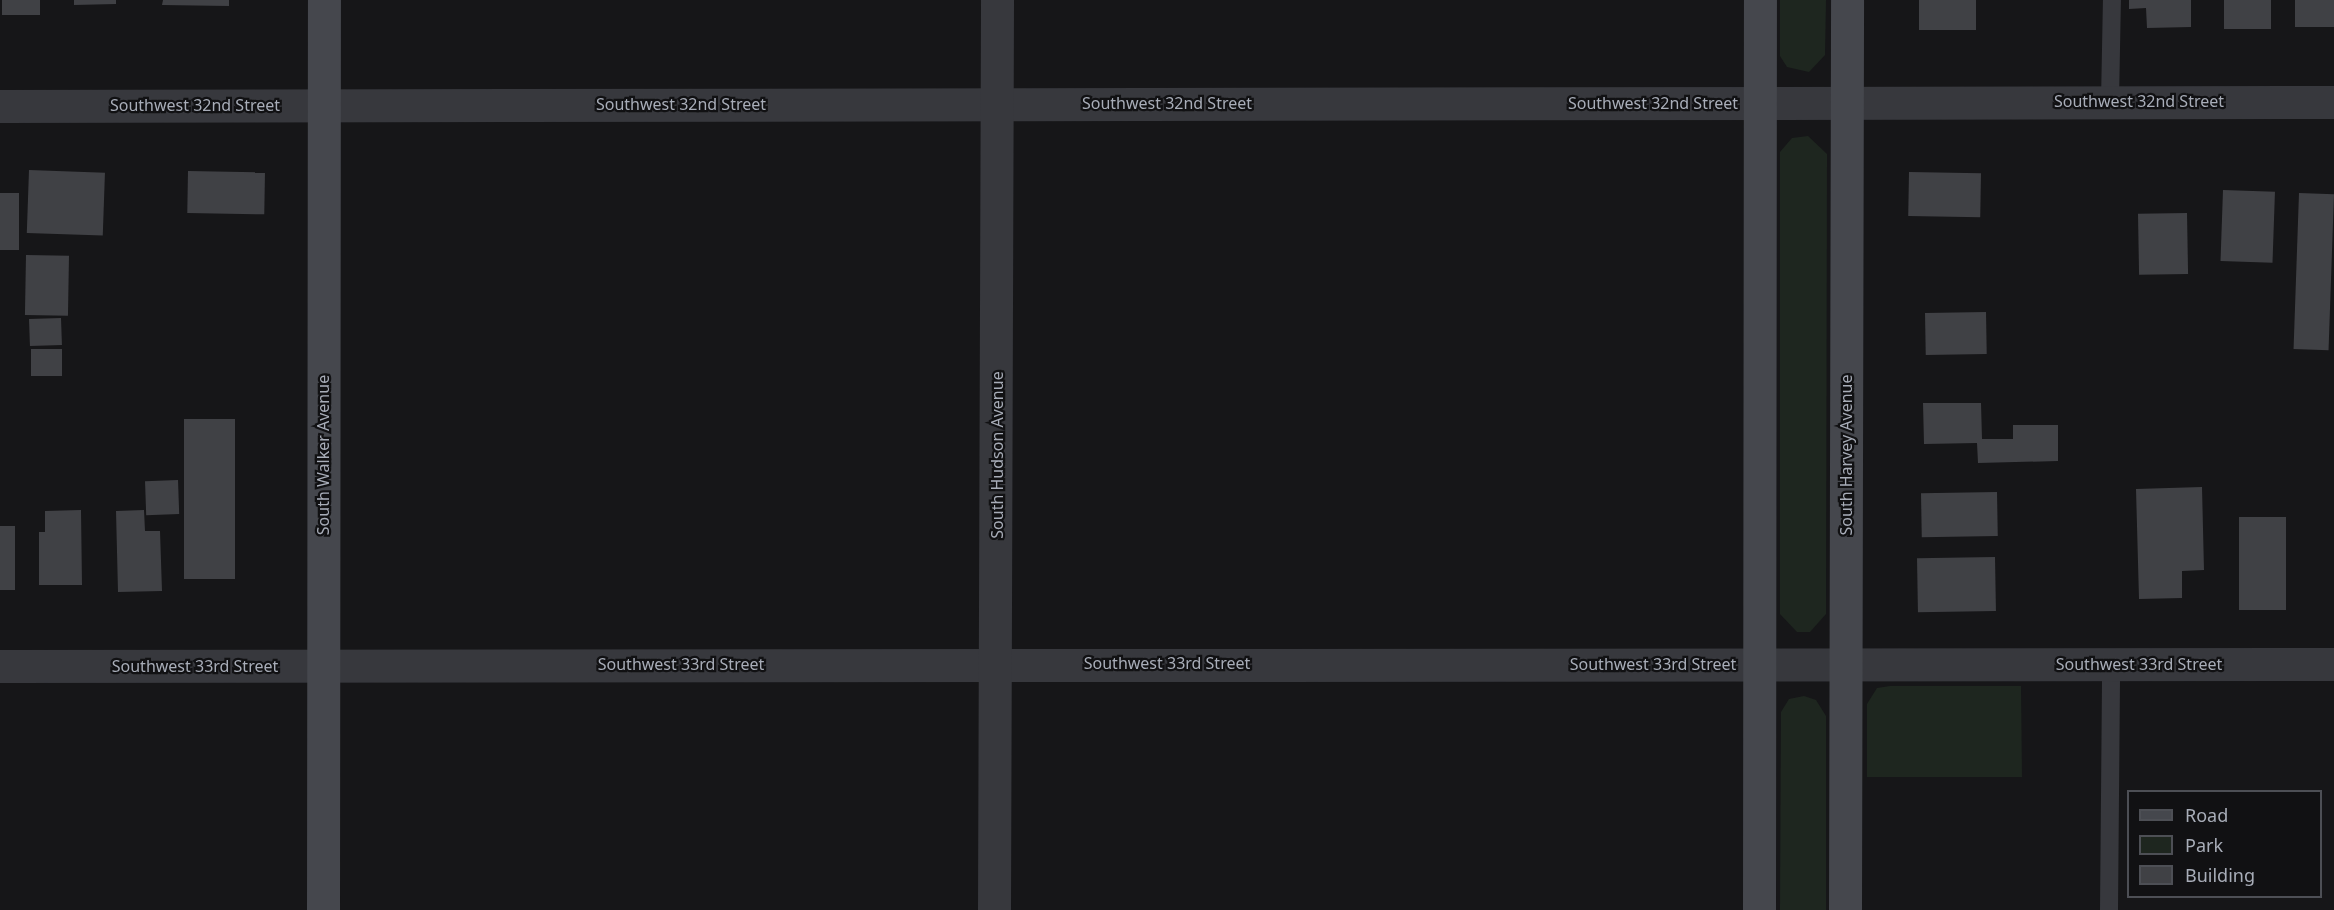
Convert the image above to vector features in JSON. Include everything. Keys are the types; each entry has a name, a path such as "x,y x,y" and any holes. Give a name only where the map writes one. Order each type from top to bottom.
{"street":[{"name":"South Walker Avenue","path":"323,910 324,0"},
{"name":"South Hudson Avenue","path":"994,910 998,663 997,0"},
{"path":"1759,910 1760,0"},
{"name":"South Harvey Avenue","path":"1845,910 1847,0"},
{"name":"Southwest 32nd Street","path":"0,105 2334,102"},
{"name":"Southwest 33rd Street","path":"0,666 998,663 2334,664"}],"lane":[{"path":"2110,101 2112,0"},
{"path":"2109,910 2111,664"}],"green space":[{"path":"1780,0 1826,0 1825,55 1809,72 1787,67 1780,56"},
{"path":"1808,136 1827,154 1826,614 1810,632 1797,632 1780,614 1780,152 1792,138"},
{"path":"1890,686 2021,686 2022,777 1867,777 1867,704 1877,688"},
{"path":"1804,696 1816,700 1826,716 1826,910 1780,910 1781,712 1789,699"}],"building":[{"path":"2,0 40,0 40,15 2,15"},
{"path":"74,0 116,0 116,4 74,5"},
{"path":"163,0 229,0 229,6 162,5"},
{"path":"1919,0 1976,0 1976,30 1919,30"},
{"path":"2129,0 2191,0 2191,27 2147,28 2146,8 2129,9"},
{"path":"2224,0 2271,0 2271,29 2224,29"},
{"path":"2295,0 2334,0 2334,27 2295,27"},
{"path":"29,170 105,173 103,236 27,233"},
{"path":"188,171 265,172 264,214 187,213"},
{"path":"1909,172 1981,173 1980,217 1908,216"},
{"path":"2223,190 2275,192 2272,263 2221,261"},
{"path":"0,193 19,193 19,250 0,250"},
{"path":"2299,193 2334,194 2329,350 2294,349"},
{"path":"2187,213 2188,274 2139,275 2138,214"},
{"path":"26,255 69,256 68,316 25,315"},
{"path":"1986,312 1987,354 1926,355 1925,313"},
{"path":"61,318 62,345 30,346 29,319"},
{"path":"31,349 62,349 62,376 31,376"},
{"path":"1923,403 1981,403 1982,439 2013,439 2013,425 2058,425 2058,461 1978,463 1977,443 1924,444"},
{"path":"184,419 235,419 235,579 184,579"},
{"path":"178,480 179,514 146,515 145,481"},
{"path":"2202,487 2204,570 2182,571 2182,598 2139,599 2136,489"},
{"path":"1997,492 1998,536 1922,537 1921,493"},
{"path":"81,510 82,585 39,585 39,532 45,532 45,511"},
{"path":"144,510 145,531 160,531 162,591 118,592 116,511"},
{"path":"2239,517 2286,517 2286,610 2239,610"},
{"path":"0,526 15,526 15,590 0,590"},
{"path":"1995,557 1996,611 1918,612 1917,558"}]}
